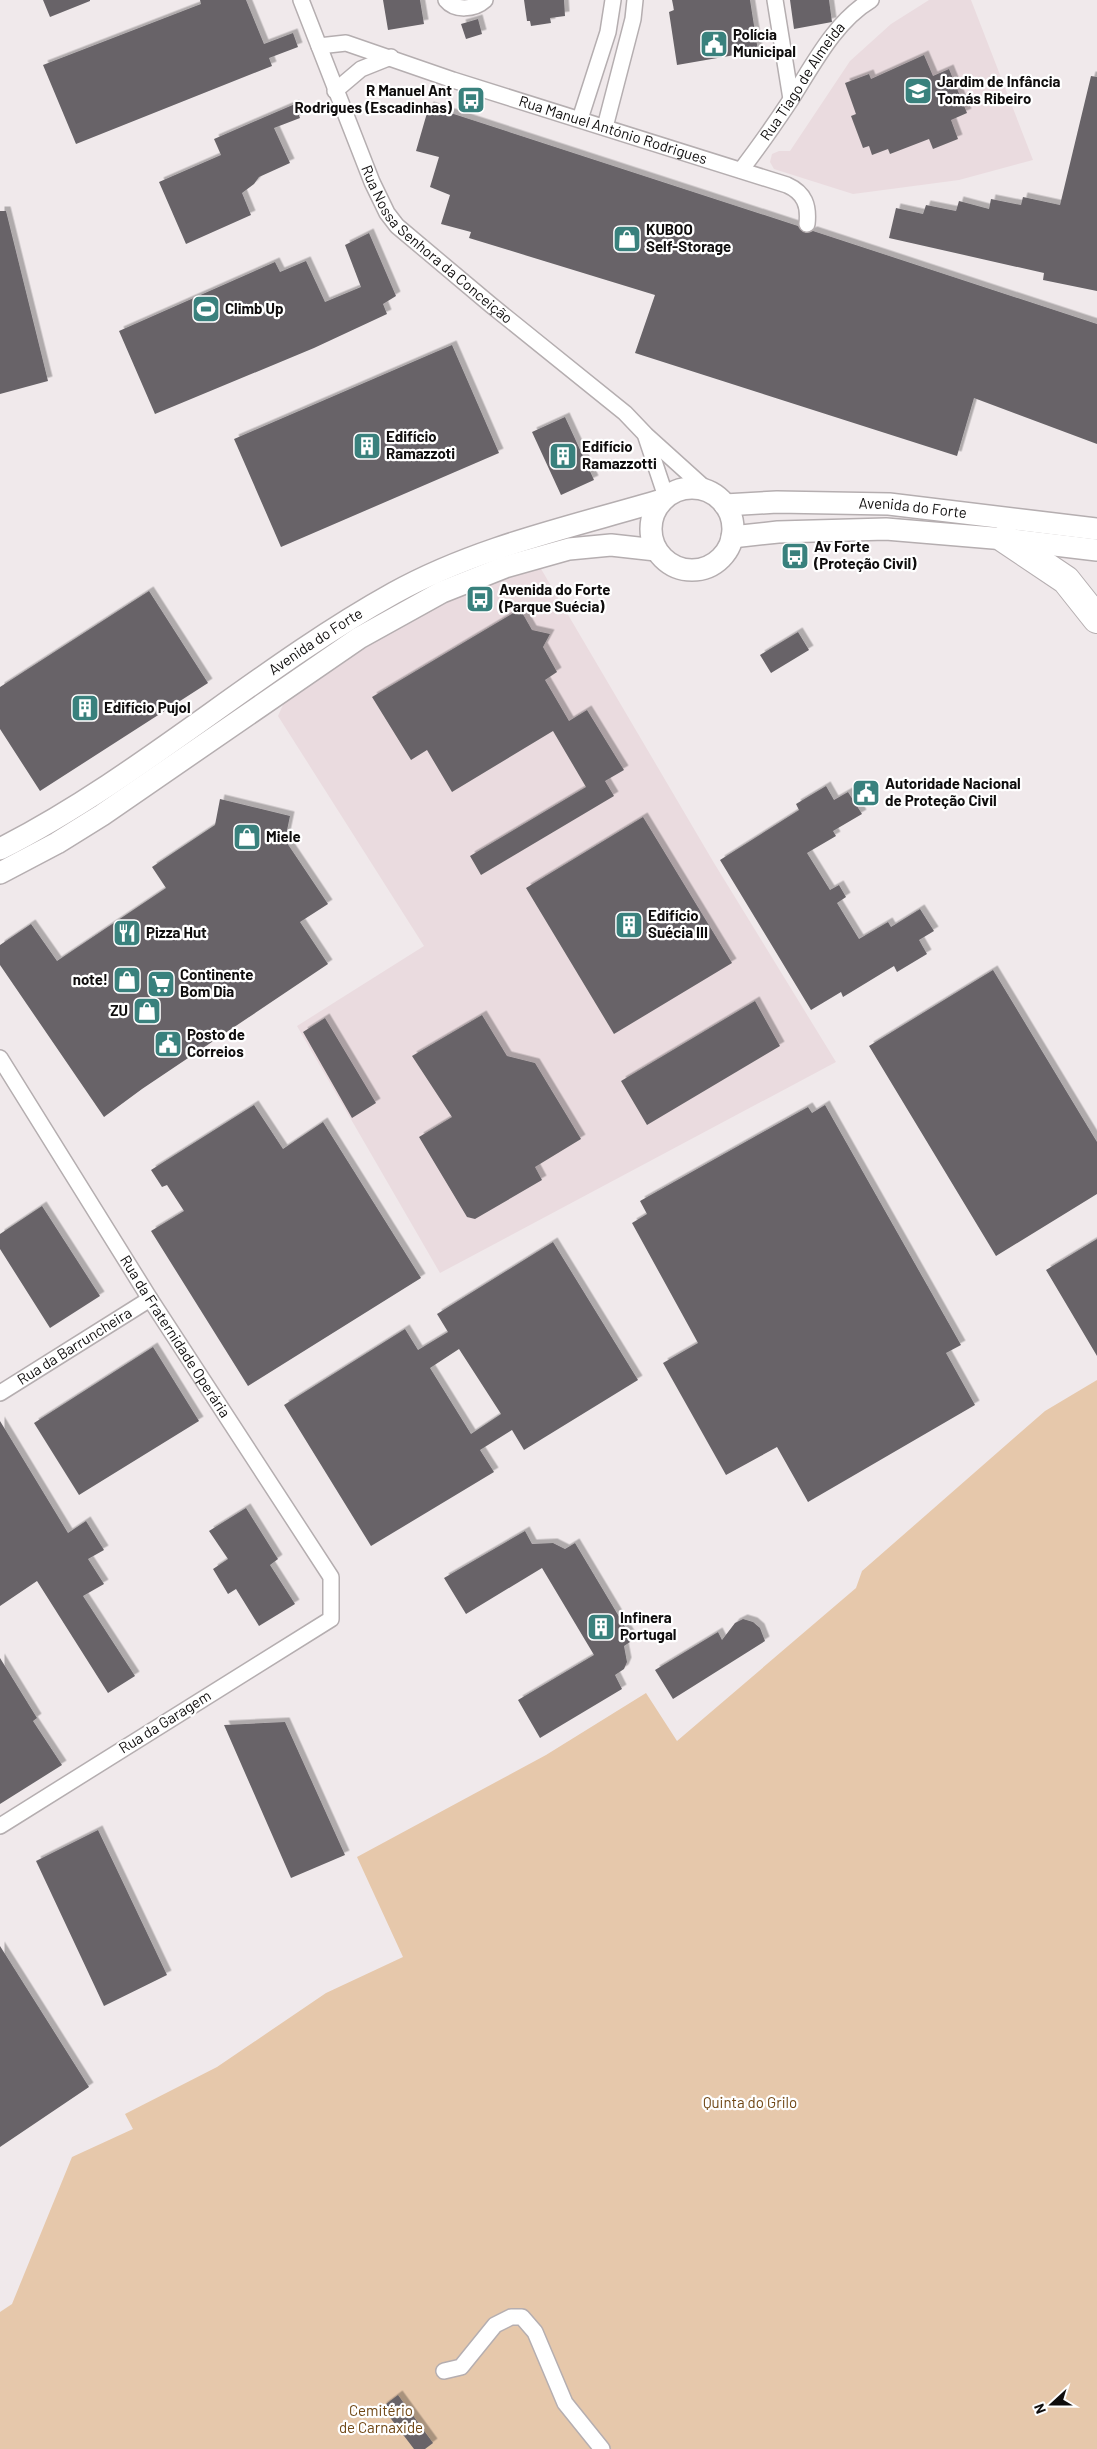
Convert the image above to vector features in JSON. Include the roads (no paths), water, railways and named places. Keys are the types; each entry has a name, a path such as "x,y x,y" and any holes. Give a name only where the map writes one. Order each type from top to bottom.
{"highway":[{"path":"1005,539 1066,580 1097,619"}],"street":[{"name":"Rua Nossa Senhora da Conceição","path":"301,0 372,182 387,213 397,226 491,306 625,413 646,435 708,491"},
{"path":"446,0 450,5 466,8 478,5 484,0"},
{"path":"580,119 608,32 613,0"},
{"path":"605,127 633,18 635,0"},
{"path":"775,0 791,99"},
{"name":"Rua Tiago de Almeida","path":"741,170 833,36 866,1"},
{"name":"Rua Manuel António Rodrigues","path":"318,46 346,42 453,80 741,170 798,190 808,210 807,224"},
{"path":"336,90 361,69 391,57"},
{"name":"Rua Nossa Senhora da Conceição","path":"646,435 664,498"},
{"name":"Avenida do Forte","path":"0,849 80,804 320,639 395,593 450,567 505,545 664,498 686,488 708,491"},
{"path":"664,498 654,514 650,529 656,550 675,567 693,571 711,566 725,554 732,537 733,526 725,505 708,491"},
{"name":"Avenida do Forte","path":"725,505 777,502 889,504 1097,529"},
{"name":"Avenida do Forte","path":"732,537 778,532 886,529 1005,539 1097,550"},
{"name":"Avenida do Forte","path":"0,873 57,843 102,815 359,638 442,592 505,567 569,549 611,545 656,550"},
{"name":"Rua da Fraternidade Operária","path":"2,1064 150,1299 331,1576 331,1619"},
{"name":"Rua da Barruncheira","path":"0,1394 150,1299"},
{"name":"Rua da Garagem","path":"0,1826 331,1619"},
{"path":"444,2371 461,2367 495,2325 511,2317 522,2317 535,2332 565,2403 602,2449"}],"place":[{"name":"Polícia Municipal","path":"714,44"},
{"name":"Jardim de Infância Tomás Ribeiro","path":"918,91"},
{"name":"R Manuel Ant Rodrigues (Escadinhas)","path":"471,100"},
{"name":"KUBOO Self-Storage","path":"627,239"},
{"name":"Climb Up","path":"206,309"},
{"name":"Edifício Ramazzoti","path":"367,446"},
{"name":"Edifício Ramazzotti","path":"563,456"},
{"name":"Av Forte (Proteção Civil)","path":"795,556"},
{"name":"Avenida do Forte (Parque Suécia)","path":"480,599"},
{"name":"Edifício Pujol","path":"85,708"},
{"name":"Autoridade Nacional de Proteção Civil","path":"866,793"},
{"name":"Miele","path":"247,837"},
{"name":"Edifício Suécia III","path":"629,925"},
{"name":"Pizza Hut","path":"127,933"},
{"name":"note!","path":"127,980"},
{"name":"Continente Bom Dia","path":"161,984"},
{"name":"ZU","path":"147,1011"},
{"name":"Posto de Correios","path":"168,1044"},
{"name":"Infinera Portugal","path":"601,1627"}],"park label":[{"name":"Quinta do Grilo","path":"750,2103"},
{"name":"Cemitério de Carnaxide","path":"381,2420"}]}
